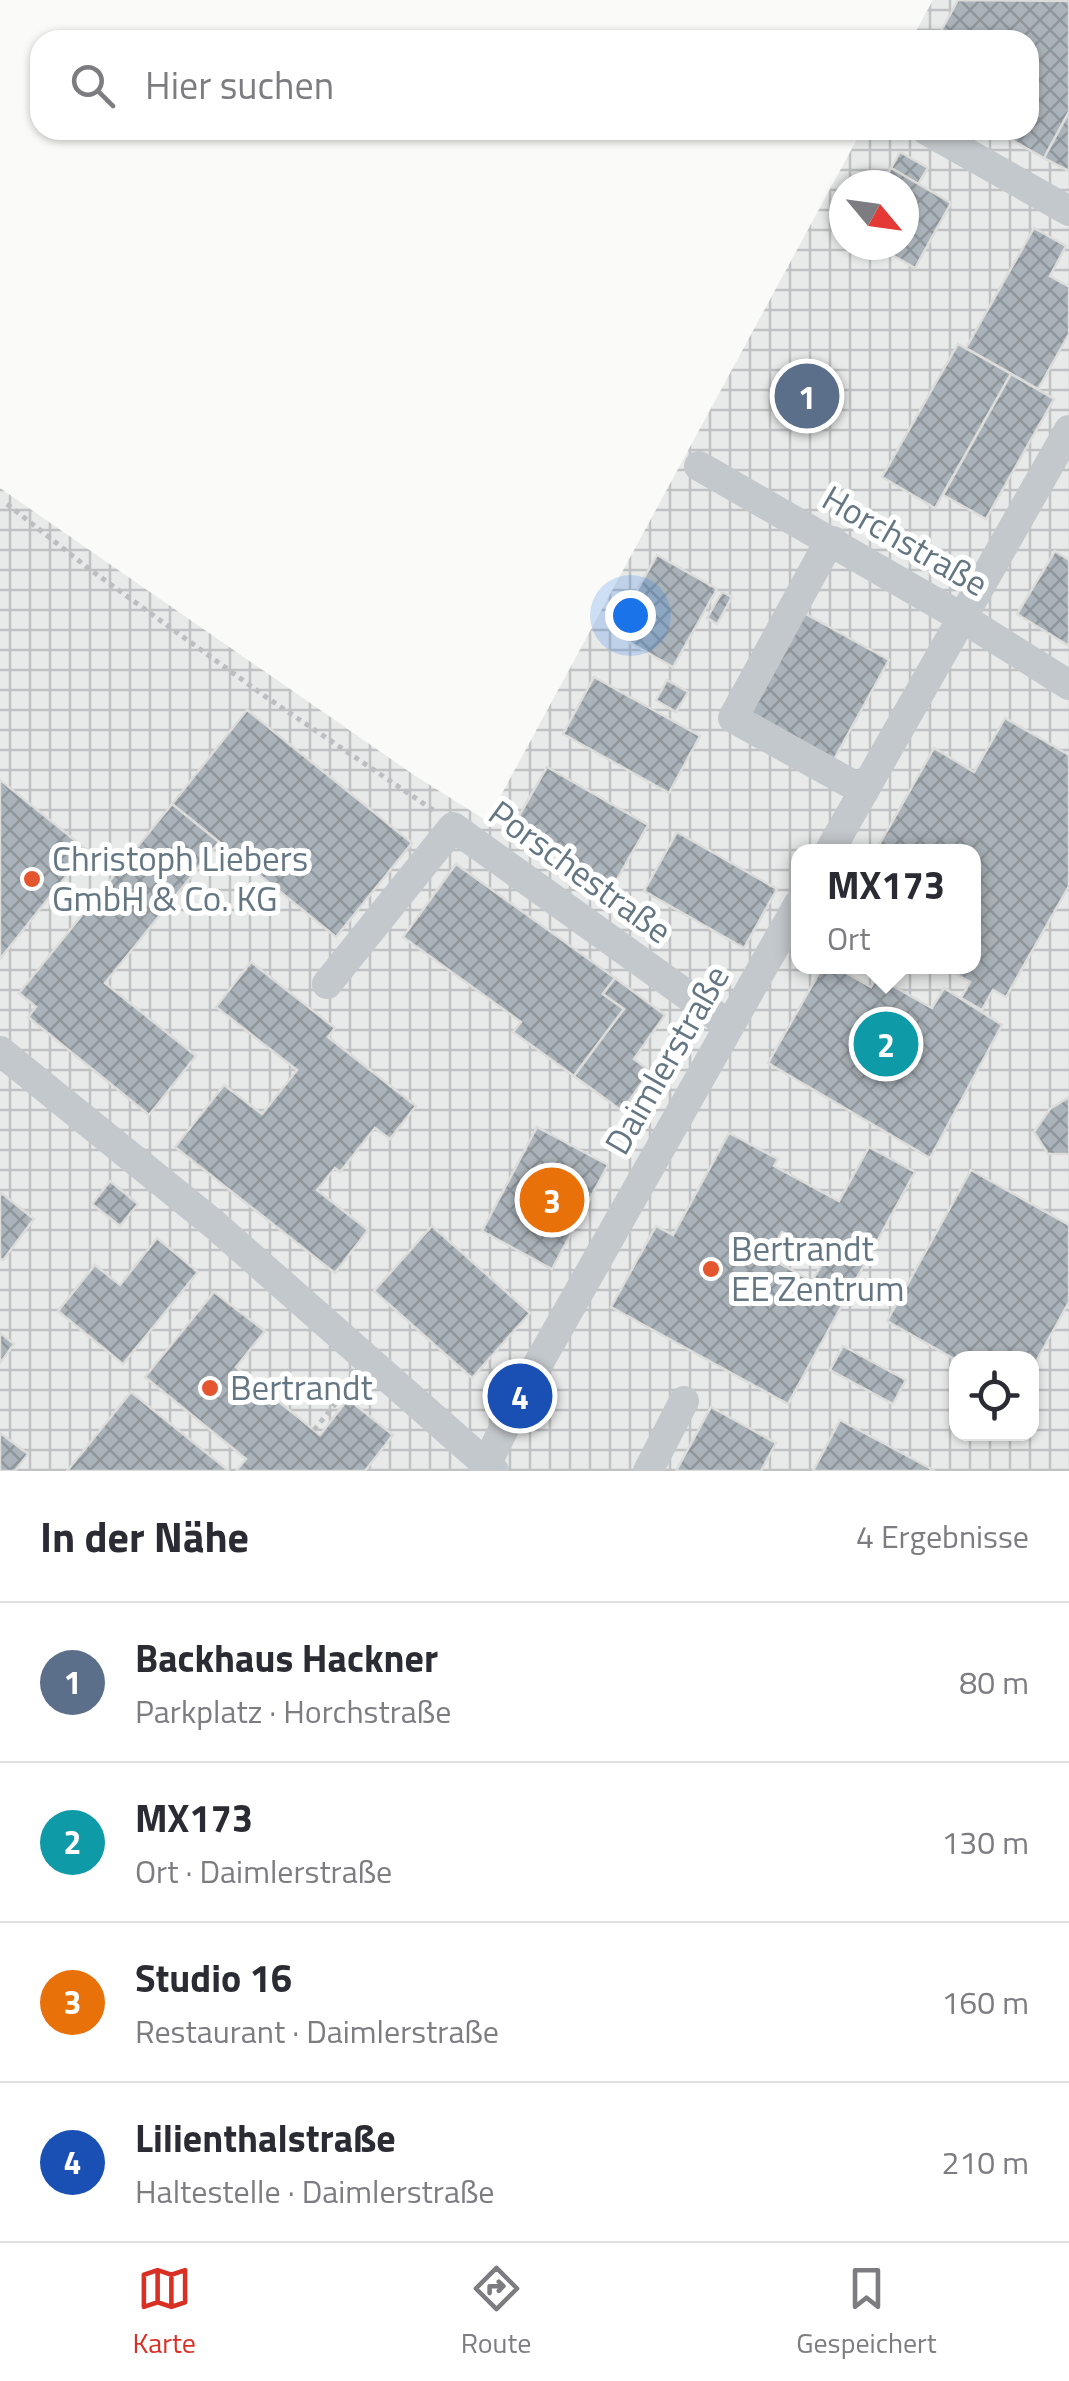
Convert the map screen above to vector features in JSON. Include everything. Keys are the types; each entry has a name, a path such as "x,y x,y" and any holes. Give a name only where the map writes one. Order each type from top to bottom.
{"street":[{"path":"944,140 1069,211"},
{"path":"834,844 1069,430"},
{"name":"Horchstraße","path":"699,466 820,525 1069,685"},
{"path":"820,525 822,554 733,718 864,791"},
{"name":"Porschestraße","path":"327,984 453,828 729,1026"},
{"name":"Daimlerstraße","path":"488,1469 520,1396 791,917"},
{"path":"0,1050 216,1225 488,1469"},
{"path":"648,1471 684,1401"}],"path":[{"path":"7,504 88,568 266,697 435,810 453,828"},
{"path":"314,1430 370,1362"}],"shaded area":[{"path":"933,0 1069,0 1069,1471 0,1471 0,488 414,775 487,821 829,191 829,260 919,260 919,170 840,170 857,140 1039,140 1039,30 916,30"}],"building":[{"path":"958,0 1069,1 1069,112 1044,158 1012,140 1039,140 1039,30 942,30"},
{"path":"1069,112 1069,171 1044,158"},
{"path":"900,152 928,168 919,182 919,170 891,168"},
{"path":"919,184 951,203 915,268 901,260 919,260"},
{"path":"1034,228 1066,246 1050,276 1069,287 1069,334 1038,389 966,348"},
{"path":"958,344 1011,374 935,508 882,477"},
{"path":"1011,374 1054,399 986,519 943,495"},
{"path":"1055,551 1069,560 1069,646 1017,614"},
{"path":"657,555 717,589 673,667 613,633"},
{"path":"722,592 732,597 717,624 707,618"},
{"path":"804,613 889,660 833,761 748,714"},
{"path":"594,677 700,736 669,793 563,734"},
{"path":"667,680 688,692 676,712 656,700"},
{"path":"247,710 412,843 336,937 172,804"},
{"path":"1005,718 1069,755 1069,886 1006,997 993,990 982,1010 961,998 970,982 956,974 981,974 981,844 880,844 934,748 974,772"},
{"path":"547,767 648,825 612,888 511,830"},
{"name":"Christoph Liebers GmbH & Co. KG","path":"0,780 87,850 0,959"},
{"path":"172,804 219,842 105,983 196,1056 149,1115 28,1017 36,1007 19,993"},
{"path":"677,832 777,889 744,948 644,891"},
{"path":"456,864 615,978 603,994 624,1009 574,1076 513,1032 521,1022 403,937"},
{"path":"251,962 335,1028 328,1037 416,1106 390,1139 375,1128 340,1172 335,1168 317,1190 368,1230 335,1273 175,1147 224,1085 262,1114 297,1070 216,1007"},
{"path":"818,974 848,974 871,987 877,977 932,1008 944,988 1002,1025 930,1158 768,1063"},
{"path":"615,978 665,1015 634,1059 650,1071 622,1111 574,1076 624,1009 603,994"},
{"path":"1069,1097 1069,1154 1048,1154 1034,1132 1050,1109"},
{"path":"537,1127 608,1165 552,1269 482,1231"},
{"name":"Bertrandt EE Zentrum","path":"729,1133 778,1159 774,1166 839,1201 869,1147 915,1172 788,1404 611,1307 656,1226 673,1235","holes":["782,1232 826,1257 812,1281 768,1257"]},
{"path":"971,1170 1069,1225 1069,1302 1039,1356 1039,1351 949,1351 949,1356 887,1321"},
{"path":"110,1181 138,1204 120,1226 92,1204"},
{"path":"0,1192 34,1219 3,1260 0,1258"},
{"path":"432,1226 530,1313 472,1378 374,1291"},
{"path":"157,1238 198,1272 123,1364 58,1311 95,1265 120,1285"},
{"name":"Bertrandt","path":"214,1292 265,1331 236,1367 320,1435 348,1399 393,1435 365,1471 236,1471 246,1459 145,1377"},
{"path":"0,1333 14,1344 0,1363"},
{"path":"843,1346 906,1380 893,1404 830,1370"},
{"name":"Bertrandt","path":"131,1392 229,1471 67,1471"},
{"path":"711,1407 776,1443 761,1471 676,1471"},
{"path":"840,1420 913,1459 935,1471 813,1471"},
{"path":"0,1433 28,1454 15,1471 0,1471"}],"place":[{"name":"Backhaus Hackner","path":"807,396"},
{"name":"Christoph Liebers GmbH & Co. KG","path":"32,879"},
{"name":"MX173","path":"886,1044"},
{"name":"Studio 16","path":"552,1200"},
{"name":"Bertrandt EE Zentrum","path":"711,1269"},
{"name":"Bertrandt","path":"210,1388"},
{"name":"Lilienthalstraße","path":"520,1396"}]}
